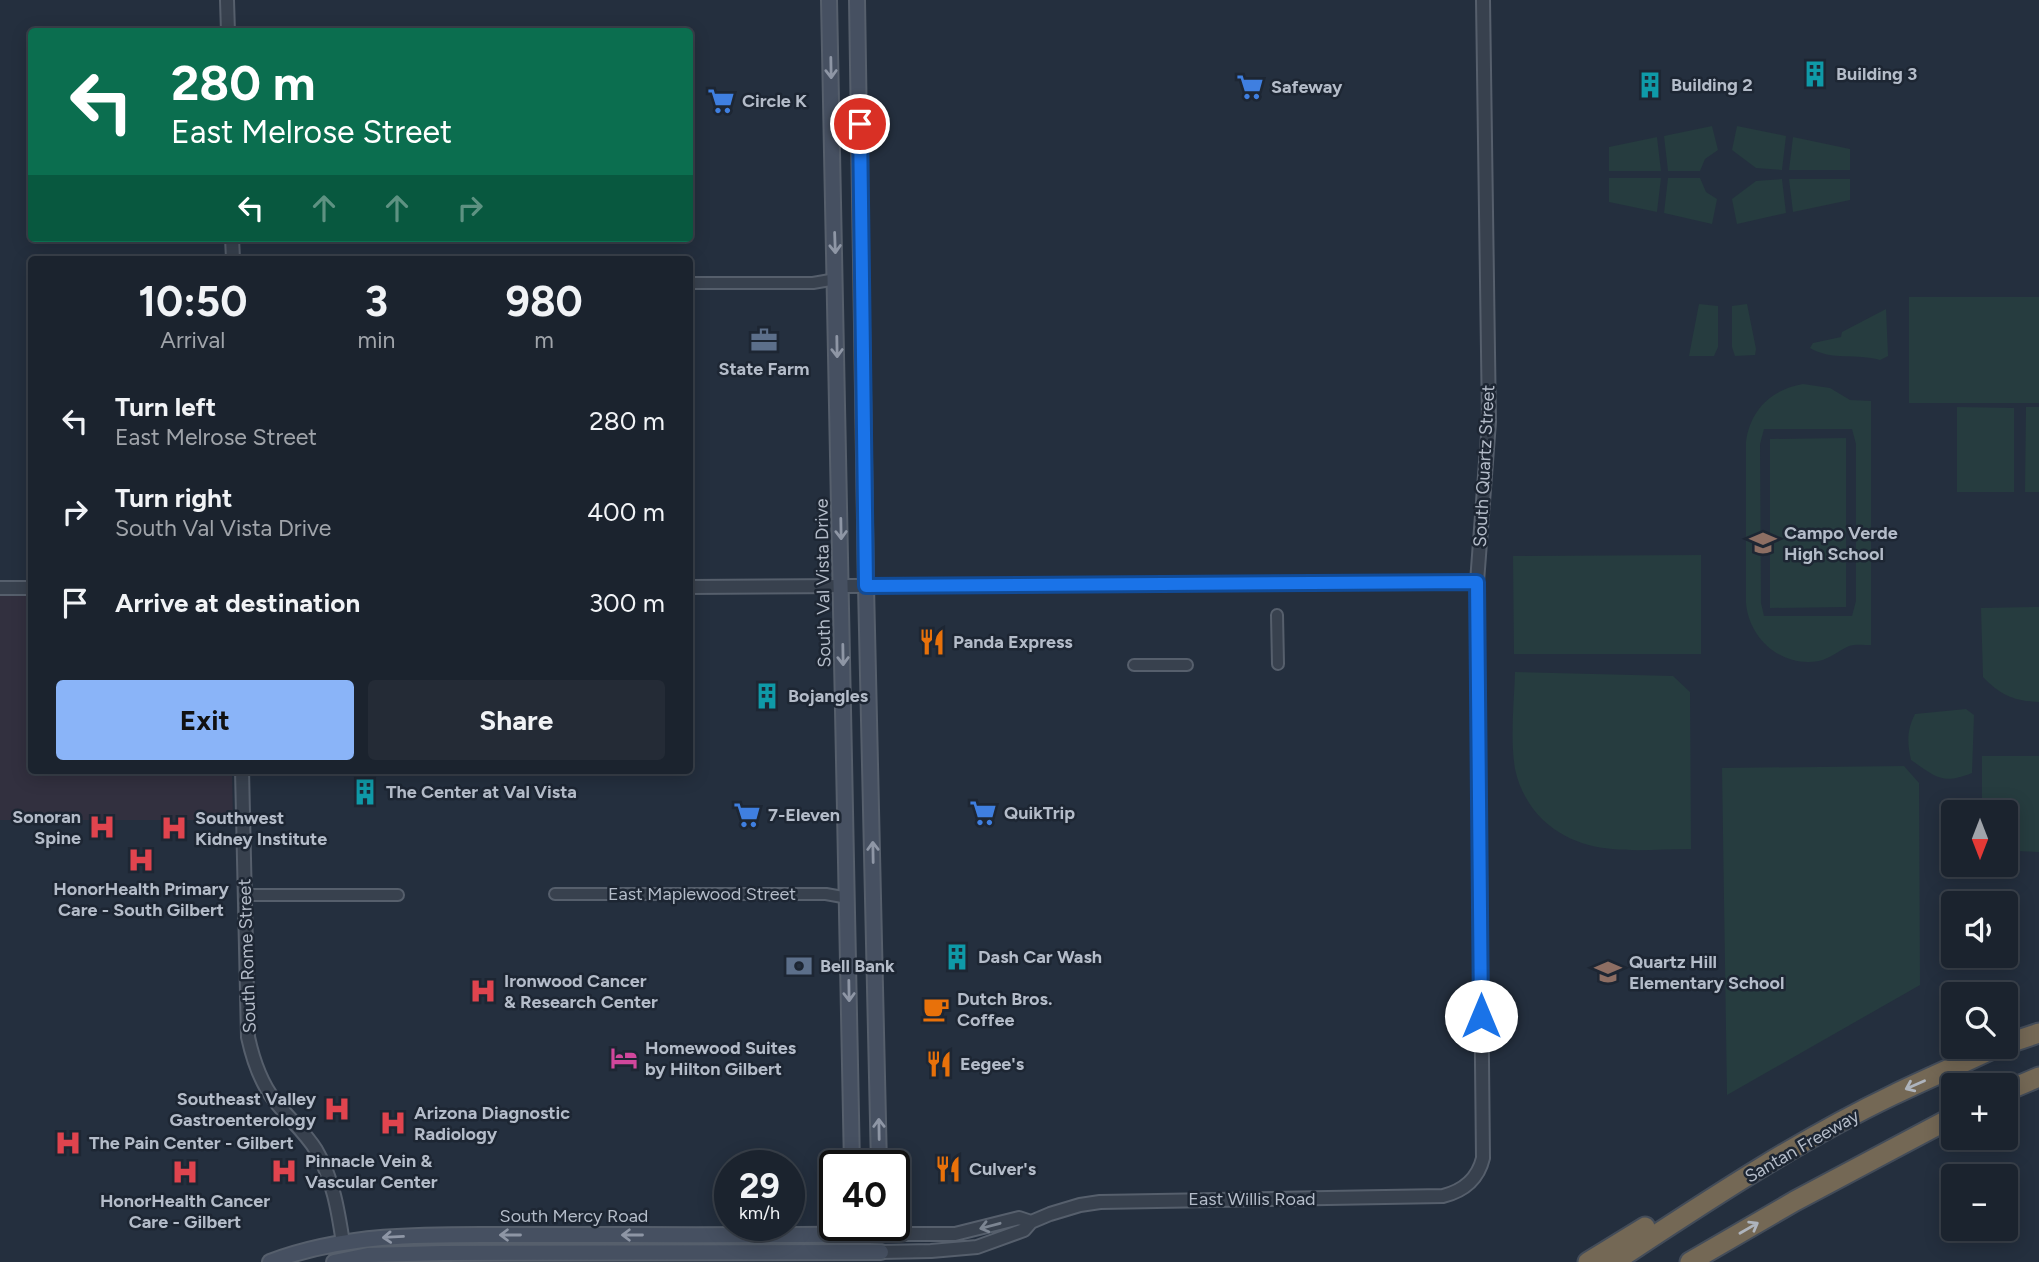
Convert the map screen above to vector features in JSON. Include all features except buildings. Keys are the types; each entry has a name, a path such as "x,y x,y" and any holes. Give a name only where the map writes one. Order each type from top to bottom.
{"highway":[{"path":"2018,1040 2039,1032"},
{"name":"Santan Freeway","path":"1614,1262 1781,1156 1891,1095 1970,1059"},
{"path":"2018,1086 2039,1077"},
{"path":"1690,1262 1806,1195 1941,1123"},
{"path":"1588,1262 1660,1218 1710,1199"}],"main road":[{"name":"South Val Vista Drive","path":"829,0 852,1150"},
{"path":"857,0 879,1150"},
{"path":"836,279 862,279"},
{"path":"848,898 874,897"},
{"name":"South Mercy Road","path":"270,1262 343,1243 426,1236 819,1230"},
{"path":"340,1260 343,1243"},
{"name":"South Mercy Road","path":"340,1260 393,1254 485,1252 881,1257"}],"street":[{"path":"227,0 228,28"},
{"name":"South Quartz Street","path":"1472,1181 1483,1158 1477,582 1489,422 1483,0"},
{"path":"693,283 813,283 836,279"},
{"path":"693,587 1477,582"},
{"path":"0,588 28,587"},
{"path":"1277,615 1278,664"},
{"path":"1134,665 1186,665"},
{"name":"South Rome Street","path":"242,774 247,1026 253,1057 270,1094 315,1147 327,1169 343,1243"},
{"name":"East Maplewood Street","path":"555,894 826,894 848,898"},
{"path":"245,895 398,895"},
{"name":"East Willis Road","path":"881,1257 977,1247 1024,1230 1031,1222 1065,1209 1100,1202 1435,1197 1452,1194 1472,1181"},
{"name":"East Willis Road","path":"910,1232 955,1234 1018,1218 1031,1222"}],"shaded area":[{"path":"0,595 28,595 28,774 232,774 233,820 0,820"}],"green space":[{"path":"1712,126 1718,150 1705,159 1700,171 1668,171 1664,136"},
{"path":"1737,126 1786,136 1782,170 1756,168 1732,150"},
{"path":"1657,137 1661,171 1609,171 1609,147"},
{"path":"1793,137 1850,149 1850,170 1789,170"},
{"path":"1609,178 1661,178 1657,212 1609,202"},
{"path":"1668,178 1700,178 1706,192 1717,199 1712,224 1664,213"},
{"path":"1782,179 1786,213 1737,224 1732,199 1756,181"},
{"path":"1789,179 1850,179 1850,200 1793,212"},
{"path":"1909,297 2039,297 2039,403 1909,403"},
{"path":"1699,304 1718,306 1718,347 1714,356 1689,356"},
{"path":"1747,304 1755,355 1735,356 1732,347 1732,306"},
{"path":"1886,309 1888,356 1880,360 1835,356 1810,348 1813,343 1841,337 1842,332"},
{"path":"1803,384 1830,388 1850,400 1871,401 1871,645 1849,646 1819,661 1792,660 1770,648 1753,628 1746,603 1748,431 1764,403 1772,396","holes":["1764,429 1852,429 1856,444 1856,601 1852,616 1764,616 1761,603 1760,444"]},
{"path":"1957,407 2014,408 2014,492 1957,492"},
{"path":"2026,407 2039,407 2039,492 2025,492"},
{"path":"1846,438 1846,607 1770,608 1770,439"},
{"path":"1701,555 1701,654 1514,654 1513,556"},
{"path":"2039,607 2039,702 2008,696 1983,677 1981,608"},
{"path":"1515,672 1673,676 1690,692 1691,849 1632,850 1594,846 1576,841 1543,820 1525,797 1515,769"},
{"path":"1966,709 1974,715 1972,773 1946,779 1911,760 1908,736 1915,714"},
{"path":"1982,756 2039,756 2039,852 2018,851 2018,800 1982,800"},
{"path":"1904,766 1919,783 1920,985 1727,1095 1722,768"}],"place":[{"name":"Building 3","path":"1815,74"},
{"name":"Building 2","path":"1650,85"},
{"name":"Safeway","path":"1250,87"},
{"name":"Circle K","path":"721,101"},
{"name":"State Farm","path":"764,340"},
{"name":"Campo Verde High School","path":"1763,543"},
{"name":"Panda Express","path":"932,642"},
{"name":"Bojangles","path":"767,696"},
{"name":"The Center at Val Vista","path":"365,792"},
{"name":"QuikTrip","path":"983,813"},
{"name":"7-Eleven","path":"747,815"},
{"name":"Sonoran Spine","path":"102,827"},
{"name":"Southwest Kidney Institute","path":"174,828"},
{"name":"HonorHealth Primary Care - South Gilbert","path":"141,860"},
{"name":"Dash Car Wash","path":"957,957"},
{"name":"Bell Bank","path":"799,966"},
{"name":"Quartz Hill Elementary School","path":"1608,972"},
{"name":"Ironwood Cancer & Research Center","path":"483,991"},
{"name":"Dutch Bros. Coffee","path":"936,1009"},
{"name":"Homewood Suites by Hilton Gilbert","path":"624,1058"},
{"name":"Eegee's","path":"939,1064"},
{"name":"Southeast Valley Gastroenterology","path":"337,1109"},
{"name":"Arizona Diagnostic Radiology","path":"393,1123"},
{"name":"The Pain Center - Gilbert","path":"68,1143"},
{"name":"Culver's","path":"948,1169"},
{"name":"Pinnacle Vein & Vascular Center","path":"284,1171"},
{"name":"HonorHealth Cancer Care - Gilbert","path":"185,1172"}],"route":[{"path":"860,124 866,586 1477,582 1481,1016"}]}
